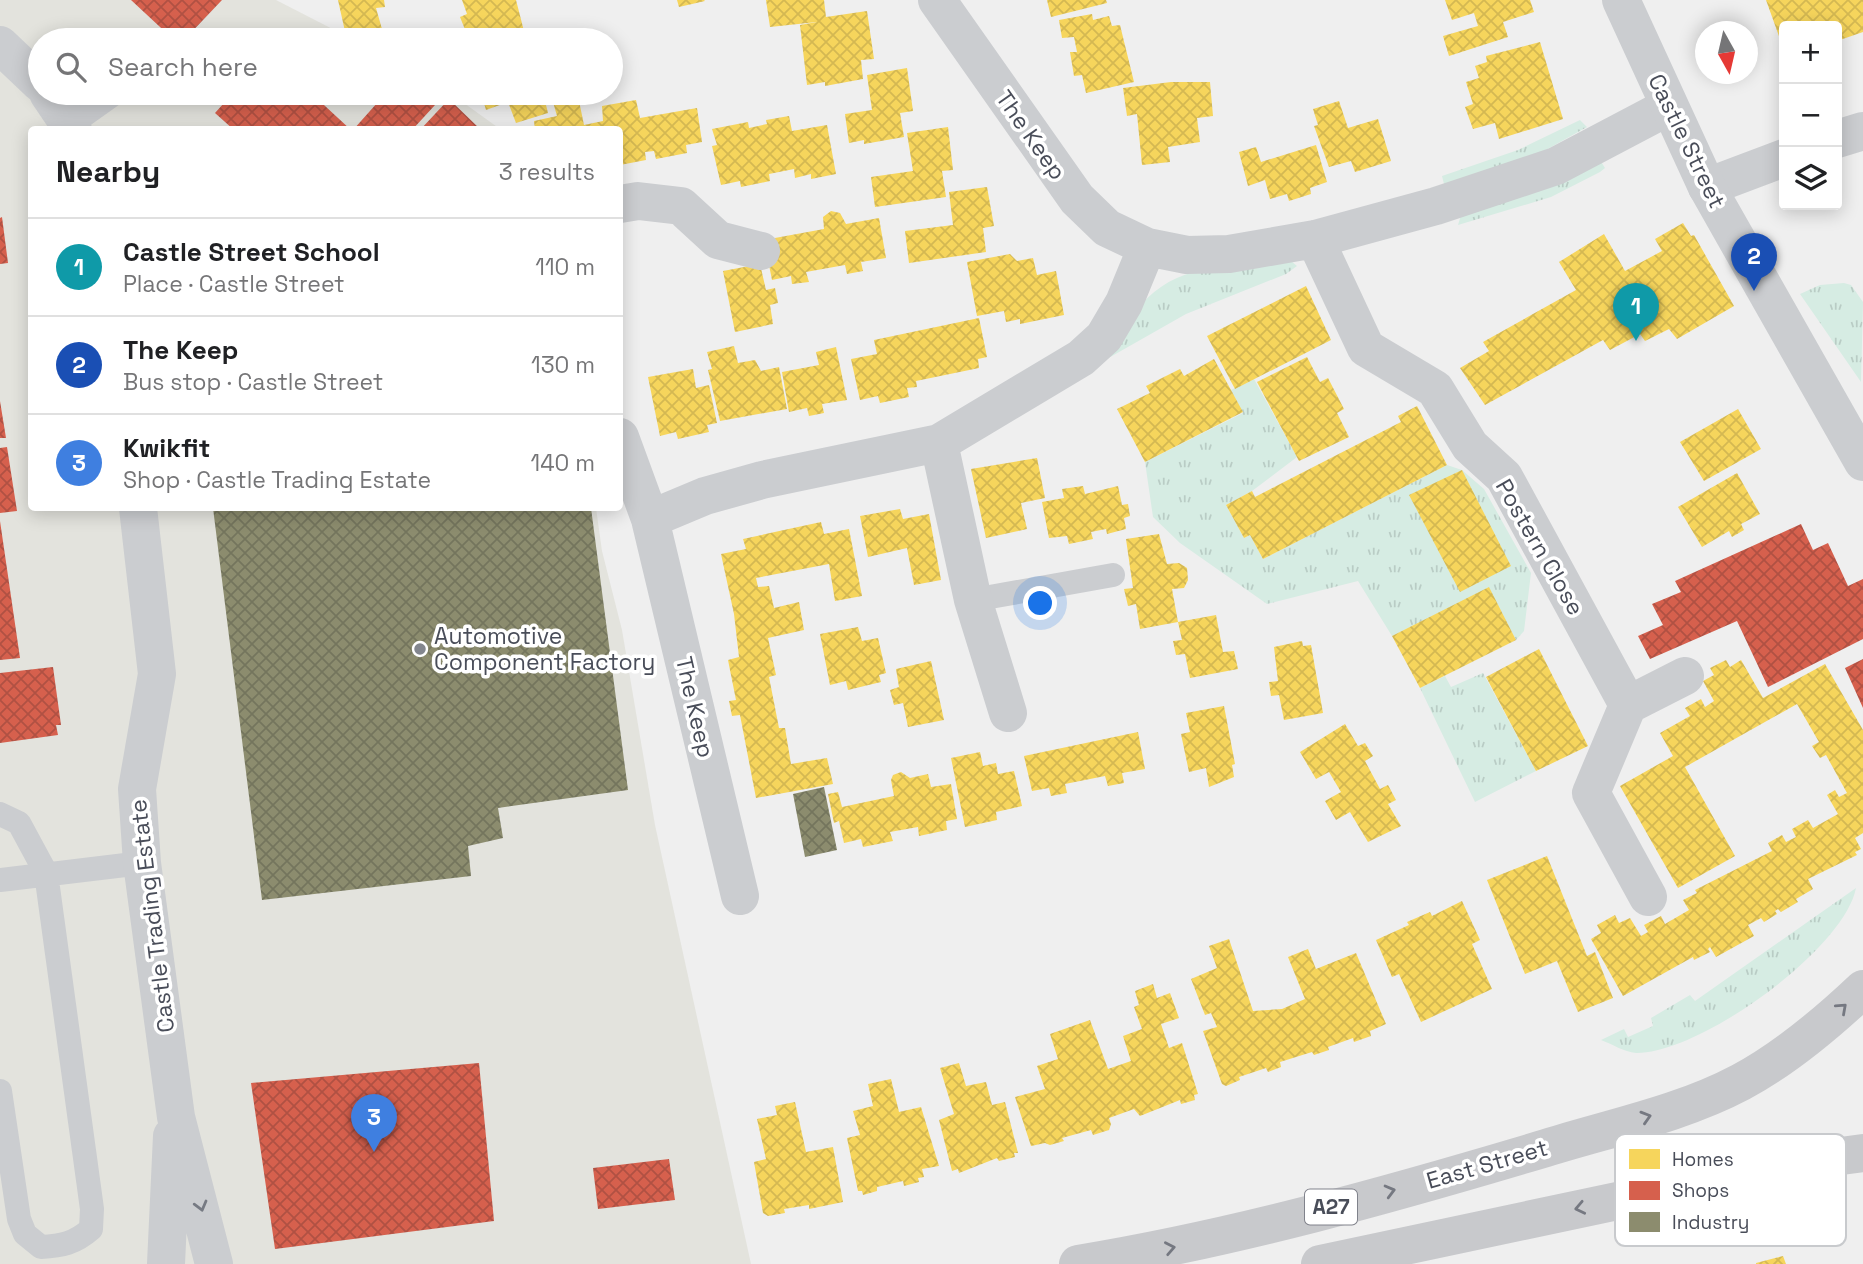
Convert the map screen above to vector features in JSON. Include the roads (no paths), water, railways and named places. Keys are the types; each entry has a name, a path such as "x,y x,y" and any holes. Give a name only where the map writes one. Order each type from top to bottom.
{"main road":[{"name":"East Street","path":"1078,1264 1199,1242 1253,1228 1473,1170 1690,1104 1753,1074 1810,1036 1863,989"},
{"name":"A27","path":"1320,1264 1615,1202"}],"street":[{"name":"The Keep","path":"937,0 1077,199 1107,228 1147,247 1186,255 1229,254 1315,239 1436,206 1556,166 1668,107"},
{"name":"Castle Street","path":"1621,0 1707,187 1863,462"},
{"path":"0,45 28,72"},
{"path":"56,105 71,126"},
{"path":"1842,137 1863,131"},
{"path":"1707,187 1779,160"},
{"path":"623,204 638,201 681,206 718,240 761,251"},
{"name":"Postern Close","path":"1315,239 1366,348 1435,389 1470,446 1504,477 1628,705"},
{"path":"650,519 705,496 762,480 939,443 1080,358 1104,337 1124,303 1147,247"},
{"path":"939,443 973,600 1008,713"},
{"name":"The Keep","path":"623,445 650,519 740,895"},
{"name":"Castle Trading Estate","path":"138,511 157,674 137,789 142,863 176,1117 210,1239 214,1264"},
{"path":"1648,897 1591,793 1628,705 1685,676"},
{"name":"Castle Trading Estate","path":"166,1264 171,1146 176,1117"}],"lane":[{"path":"73,126 100,105"},
{"path":"973,600 1113,575"},
{"path":"0,814 19,823 46,873 92,1209 91,1229 78,1240 59,1246 41,1247 25,1234 19,1219 0,1091"},
{"path":"0,880 142,863"}],"place":[{"name":"The Keep","path":"1754,291"},
{"name":"Castle Street School","path":"1636,341"},
{"name":"Automotive Component Factory","path":"420,649"},
{"name":"Kwikfit","path":"374,1152"}]}
